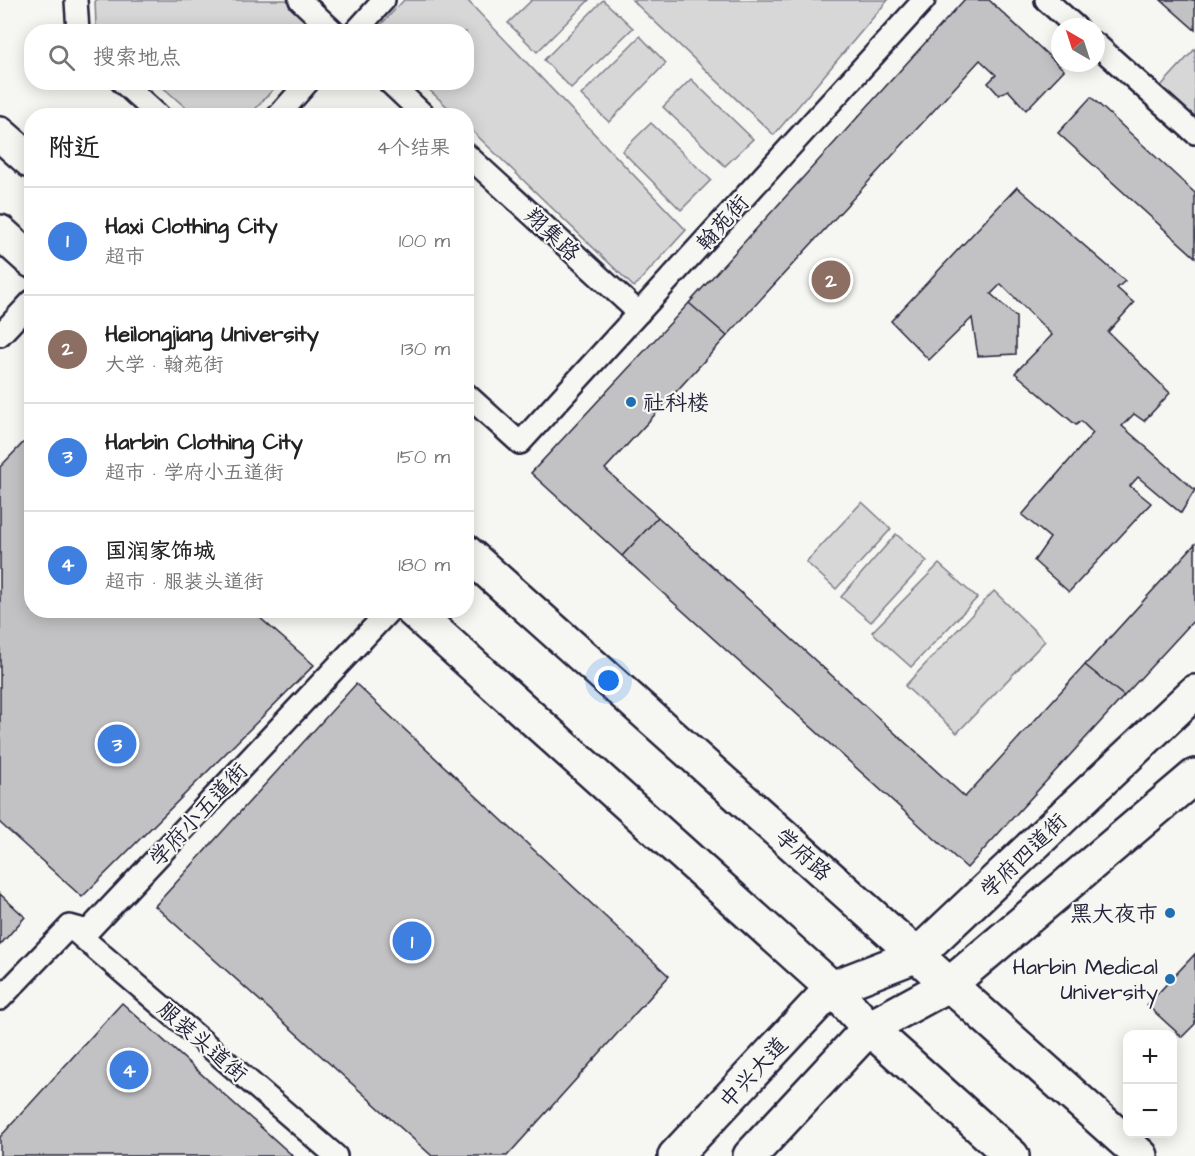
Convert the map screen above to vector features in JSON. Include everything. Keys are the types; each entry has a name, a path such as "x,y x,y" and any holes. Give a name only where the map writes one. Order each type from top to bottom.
{"main road":[{"path":"0,134 24,155"},
{"path":"0,232 24,254"},
{"name":"学府路","path":"474,559 1141,1156"},
{"path":"421,618 832,988 869,1028 1012,1156"},
{"name":"学府四道街","path":"832,988 917,956 1195,692"},
{"path":"750,1156 869,1028 950,984 1195,776"},
{"name":"中兴大道","path":"675,1156 832,988"}],"street":[{"path":"76,0 78,24"},
{"path":"300,0 326,24"},
{"path":"362,24 384,0"},
{"name":"翰苑街","path":"474,401 520,443 924,0"},
{"path":"1046,0 1066,18"},
{"path":"1105,53 1195,133"},
{"path":"131,90 150,108"},
{"path":"285,108 301,90"},
{"path":"397,90 416,108"},
{"name":"翔集路","path":"474,161 639,313"},
{"path":"0,335 24,310"},
{"name":"学府小五道街","path":"70,927 88,931 382,618"},
{"path":"0,999 70,927"},
{"name":"服装头道街","path":"70,927 336,1156"}],"shaded area":[{"path":"95,0 288,0 314,24 96,24"},
{"path":"404,0 467,0 686,230 634,287 474,133 474,108 449,108 429,90 474,90 474,24 382,24"},
{"path":"532,0 589,0 537,52 508,23"},
{"path":"603,0 633,28 571,88 544,60"},
{"path":"632,0 888,0 774,135"},
{"path":"640,36 666,63 609,122 581,95"},
{"path":"1195,49 1195,118 1160,87"},
{"path":"691,79 753,139 725,166 663,107"},
{"path":"166,90 273,90 256,108 186,108"},
{"path":"651,123 711,180 681,210 622,151"},
{"path":"862,502 891,529 836,589 806,562"},
{"path":"896,534 927,561 871,622 841,597"},
{"path":"939,564 977,598 911,667 872,632"},
{"path":"994,591 1045,641 957,733 905,686"}],"building":[{"path":"964,0 989,0 1051,58 1051,72 1062,72 1026,110 1008,90 999,95 988,83 996,75 980,60 727,336 689,303"},
{"path":"1161,0 1195,0 1195,30"},
{"path":"1091,97 1195,193 1195,257 1058,133"},
{"path":"1017,187 1125,281 1117,288 1134,303 1108,332 1170,393 1144,421 1134,414 1122,426 1195,490 1181,513 1138,477 1130,486 1151,503 1069,592 1034,561 1050,538 1022,515 1093,433 1081,421 1076,425 1015,373 1052,335 1001,284 991,294 1016,317 1016,354 978,356 972,318 929,360 891,321"},
{"name":"社科楼","path":"689,303 727,336 605,469 658,517 622,556 531,473"},
{"path":"23,443 24,618 260,618 314,665 82,897 0,823 0,467"},
{"path":"658,517 965,797 1085,665 1124,696 967,868 622,556"},
{"path":"1195,544 1195,619 1124,696 1085,665"},
{"path":"356,684 669,976 507,1156 432,1156 155,906"},
{"path":"0,894 25,917 0,945"},
{"path":"1195,954 1195,1024 1182,1037 1147,1005"},
{"path":"122,1003 293,1156 0,1156 0,1137"}],"place":[{"name":"Heilongjiang University","path":"831,280"},
{"name":"社科楼","path":"631,402"},
{"name":"Harbin Clothing City","path":"117,744"},
{"name":"黑大夜市","path":"1170,913"},
{"name":"Haxi Clothing City","path":"412,941"},
{"name":"Harbin Medical University","path":"1170,979"},
{"name":"国润家饰城","path":"129,1070"}]}
